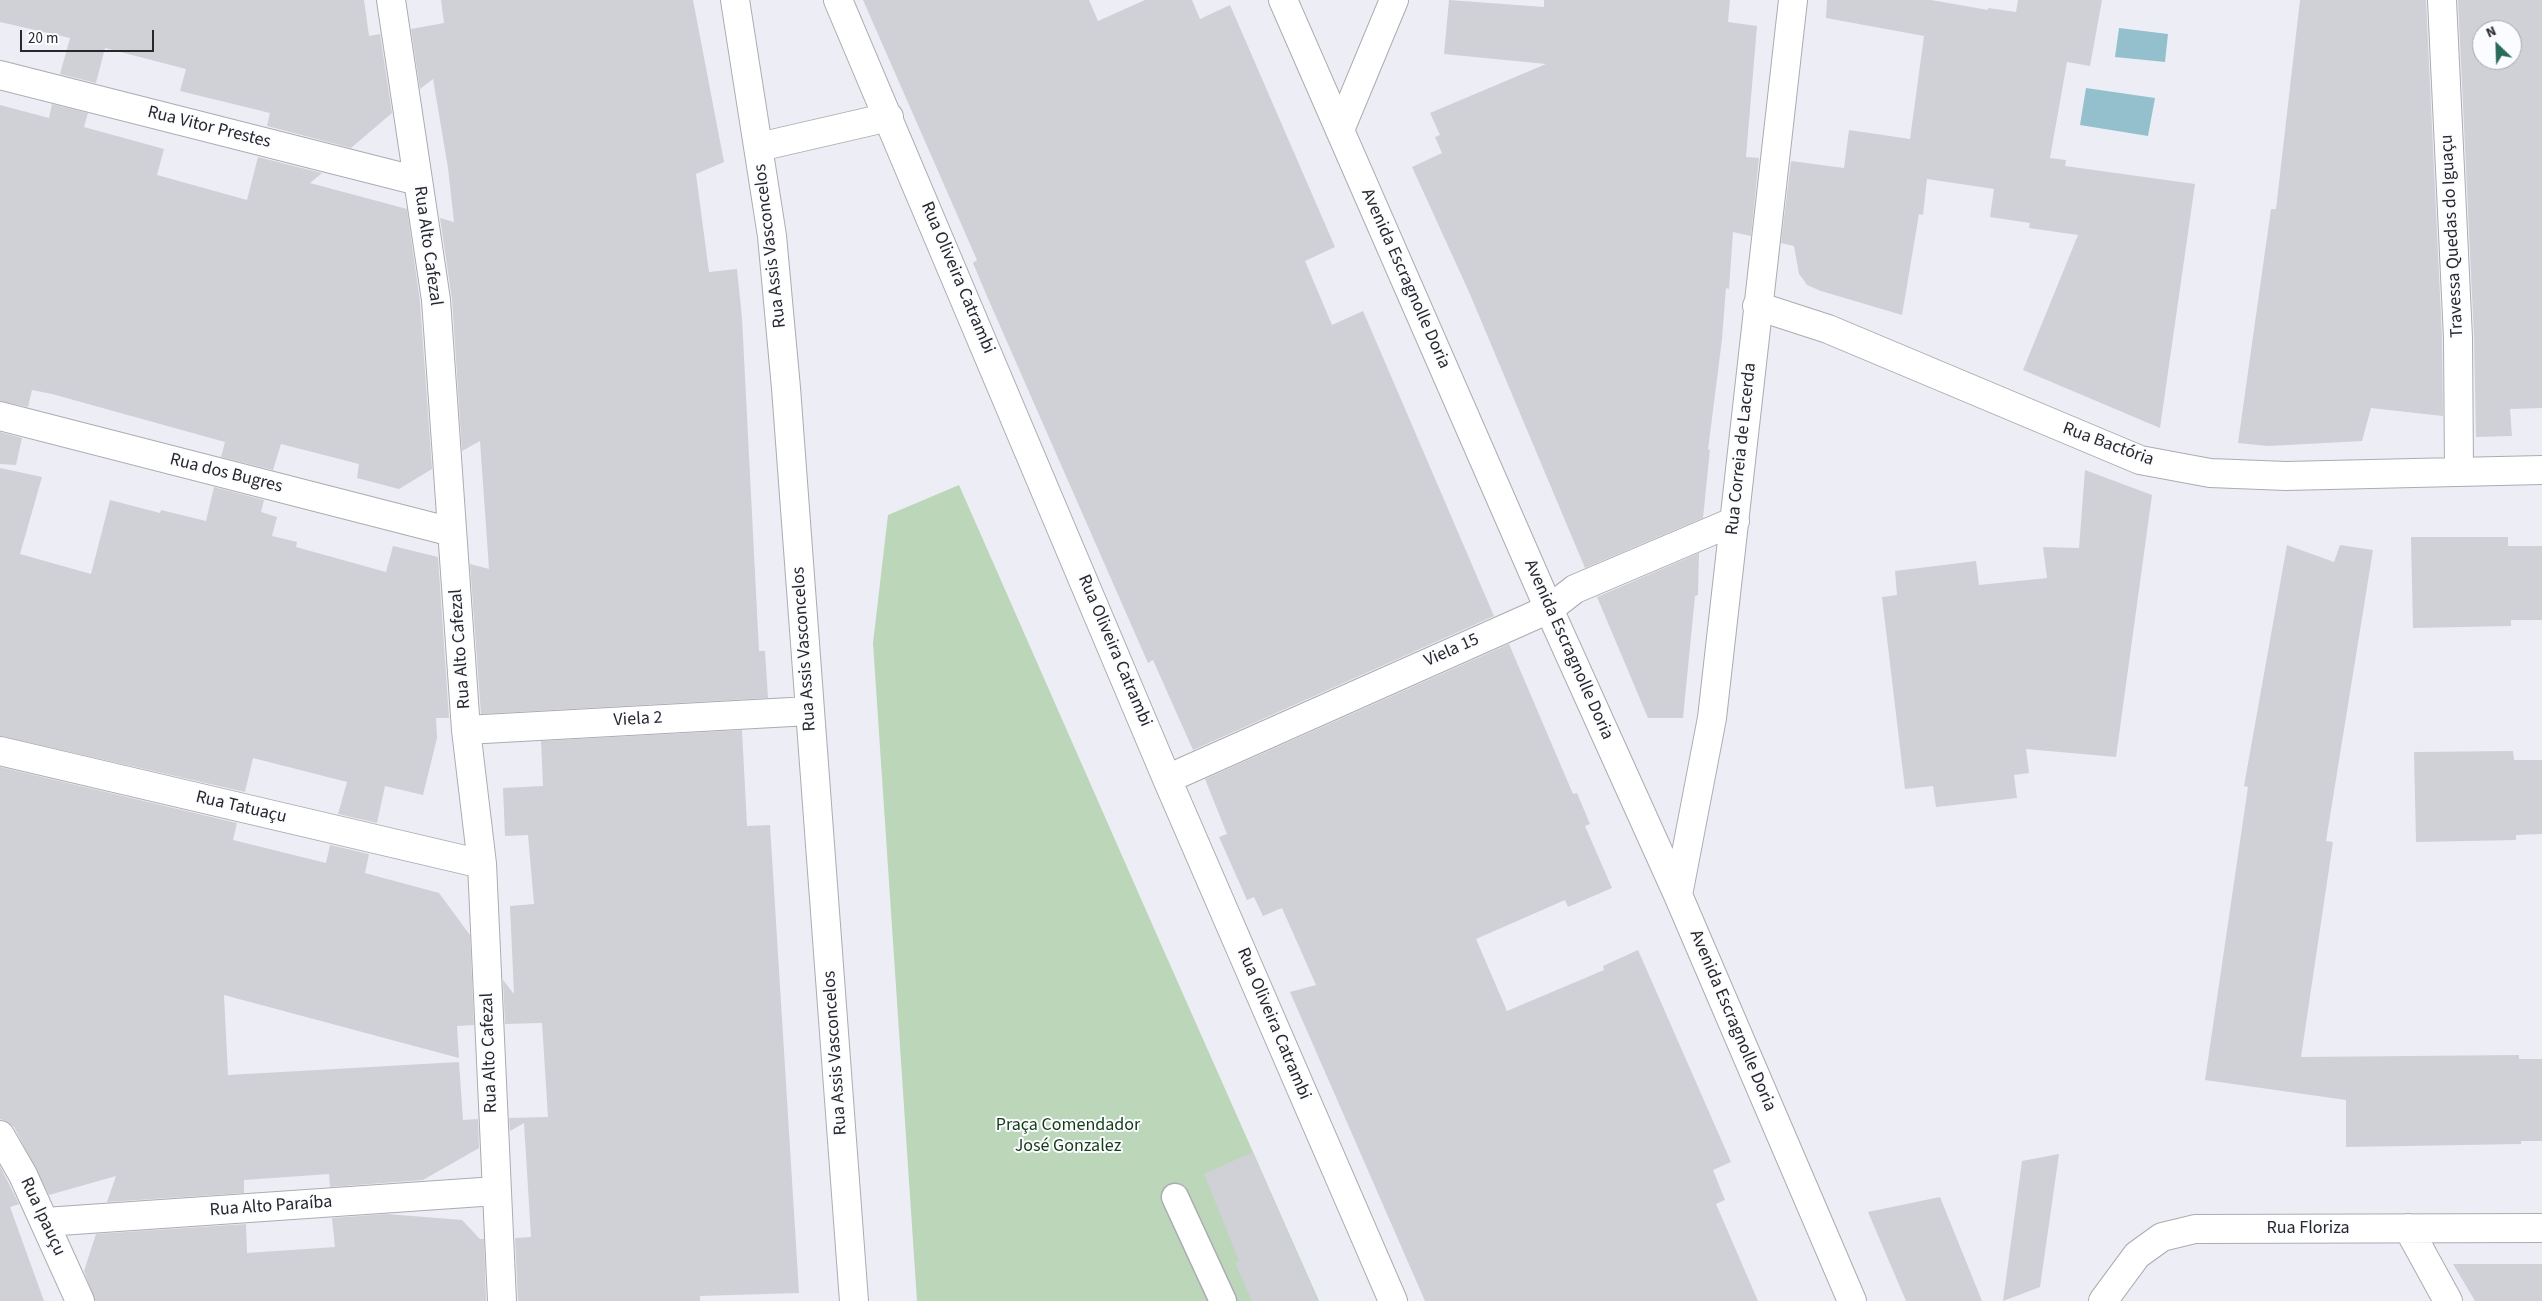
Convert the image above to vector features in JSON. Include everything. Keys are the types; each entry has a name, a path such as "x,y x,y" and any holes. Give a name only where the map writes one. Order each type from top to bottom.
{"street":[{"name":"Rua Alto Cafezal","path":"391,0 436,300 466,730 482,864 502,1301"},
{"name":"Rua Assis Vasconcelos","path":"734,0 772,236 782,340 854,1301"},
{"name":"Rua Oliveira Catrambi","path":"838,0 1167,779 1393,1301"},
{"name":"Avenida Escragnolle Doria","path":"1283,0 1549,609 1678,895 1852,1301"},
{"path":"1340,130 1394,0"},
{"name":"Rua Correia de Lacerda","path":"1678,895 1712,718 1792,0"},
{"name":"Travessa Quedas do Iguaçu","path":"2442,0 2458,338 2459,472"},
{"name":"Rua Vitor Prestes","path":"0,75 418,181"},
{"path":"759,147 889,117"},
{"name":"Rua Bactória","path":"1757,306 1828,329 2140,460 2210,473 2286,476 2542,470"},
{"name":"Rua dos Bugres","path":"0,416 452,532"},
{"name":"Viela 15","path":"1167,779 1549,609 1574,589 1735,521"},
{"name":"Viela 2","path":"466,730 810,711"},
{"name":"Rua Tatuaçu","path":"0,751 482,864"},
{"name":"Rua Ipauçu","path":"0,1134 46,1222 80,1301"},
{"name":"Rua Alto Paraíba","path":"46,1222 496,1191"},
{"path":"2408,1228 2448,1301"},
{"name":"Rua Floriza","path":"2103,1301 2137,1255 2162,1237 2195,1229 2542,1228"}],"lane":[{"path":"1175,1197 1223,1301"}],"green space":[{"name":"Praça Comendador José Gonzalez","path":"959,485 1319,1301 917,1301 873,643 888,515"}],"water":[{"path":"2119,28 2168,34 2165,62 2115,57"},
{"path":"2086,88 2155,98 2148,136 2080,125"}],"building":[{"path":"0,0 364,0 369,36 380,34 392,113 351,148 267,126 270,113 180,91 186,69 105,48 96,83 60,74 70,38 0,22"},
{"path":"441,0 693,0 724,162 696,174 709,272 737,269 742,318 759,651 765,651 768,698 481,714 470,564 489,569 480,441 462,451 452,299 440,218 454,222 448,168 433,79 420,89 411,29 444,23"},
{"path":"863,0 1089,0 1098,21 1145,0 1192,0 1200,19 1230,5 1335,247 1305,261 1332,325 1363,311 1494,616 1193,750 1153,660 1148,663 986,294 973,263 977,260"},
{"path":"1449,0 1544,7 1544,0 1730,0 1728,22 1757,26 1746,157 1759,158 1751,236 1733,232 1729,289 1726,288 1722,339 1708,450 1710,449 1703,518 1585,568 1469,292 1412,167 1442,153 1435,137 1440,135 1430,113 1546,64 1444,54"},
{"path":"1827,0 1931,0 1988,10 1988,8 2016,12 2018,0 2102,0 2090,66 2067,62 2050,158 2066,160 2065,166 2195,184 2160,428 2023,370 2078,235 2029,228 2030,223 1990,217 1994,189 1927,179 1923,215 1919,214 1902,315 1821,291 1807,285 1799,274 1794,246 1781,243 1791,161 1844,168 1849,130 1910,139 1924,36 1826,18"},
{"path":"2300,0 2426,0 2442,338 2443,416 2371,408 2362,441 2268,446 2238,443 2271,209 2276,209"},
{"path":"2458,0 2542,0 2542,408 2510,409 2512,436 2476,437 2474,337"},
{"path":"52,104 88,113 84,127 164,149 157,175 247,200 258,157 322,173 310,183 407,209 420,302 432,469 399,489 357,478 359,464 281,444 273,470 221,457 225,442 52,394 32,390 28,407 0,401 0,105 49,118"},
{"path":"0,432 22,438 16,465 0,464"},
{"path":"0,468 42,477 20,554 91,574 110,500 160,513 161,510 206,521 214,487 264,500 261,512 277,517 272,536 297,542 296,547 386,572 393,546 438,557 449,718 436,718 437,738 423,795 385,786 377,823 338,814 347,782 253,758 245,792 0,736"},
{"path":"2085,470 2152,495 2116,757 2026,749 2029,773 2014,775 2017,798 1936,807 1933,786 1905,789 1882,597 1897,595 1895,571 1976,561 1979,585 2047,578 2043,547 2079,548"},
{"path":"2411,537 2508,537 2508,546 2542,546 2542,620 2511,620 2511,626 2413,628"},
{"path":"2287,545 2334,562 2340,545 2373,550 2326,841 2333,842 2301,1057 2519,1055 2519,1059 2542,1059 2542,1141 2521,1141 2521,1144 2346,1147 2346,1100 2205,1080 2248,787 2244,786"},
{"path":"1699,553 1698,595 1695,596 1683,718 1648,718 1597,597"},
{"path":"1509,644 1573,794 1577,793 1590,824 1585,826 1612,888 1568,907 1565,900 1476,939 1507,1011 1604,970 1603,966 1638,950 1731,1162 1713,1170 1725,1200 1716,1204 1758,1301 1425,1301 1290,992 1316,985 1282,908 1263,916 1254,897 1247,900 1219,837 1227,834 1205,779"},
{"path":"742,730 747,826 770,825 799,1293 700,1296 700,1301 518,1301 515,1238 531,1237 524,1123 510,1131 509,1118 548,1117 542,1023 505,1024 503,980 514,994 510,906 534,904 528,835 505,836 503,788 543,786 541,741"},
{"path":"2513,751 2514,760 2542,760 2542,834 2516,835 2516,840 2416,842 2414,752"},
{"path":"0,767 237,823 233,840 326,863 330,845 369,854 365,873 439,893 470,935 474,1025 457,1026 459,1058 224,995 228,1075 459,1062 463,1120 478,1119 479,1148 423,1180 330,1187 329,1174 244,1180 244,1193 107,1202 116,1176 49,1195 14,1127 0,1119"},
{"path":"1253,1152 1318,1301 1252,1301 1235,1263 1239,1261 1204,1174"},
{"path":"2059,1154 2040,1287 2003,1301 2022,1161"},
{"path":"0,1166 19,1204 10,1207 44,1301 0,1301"},
{"path":"1940,1197 1982,1301 1906,1301 1868,1212"},
{"path":"387,1214 462,1220 480,1239 484,1239 486,1301 95,1301 84,1271 96,1234 246,1224 247,1253 335,1247 332,1218"},
{"path":"2453,1264 2542,1264 2542,1301 2475,1301"}]}
